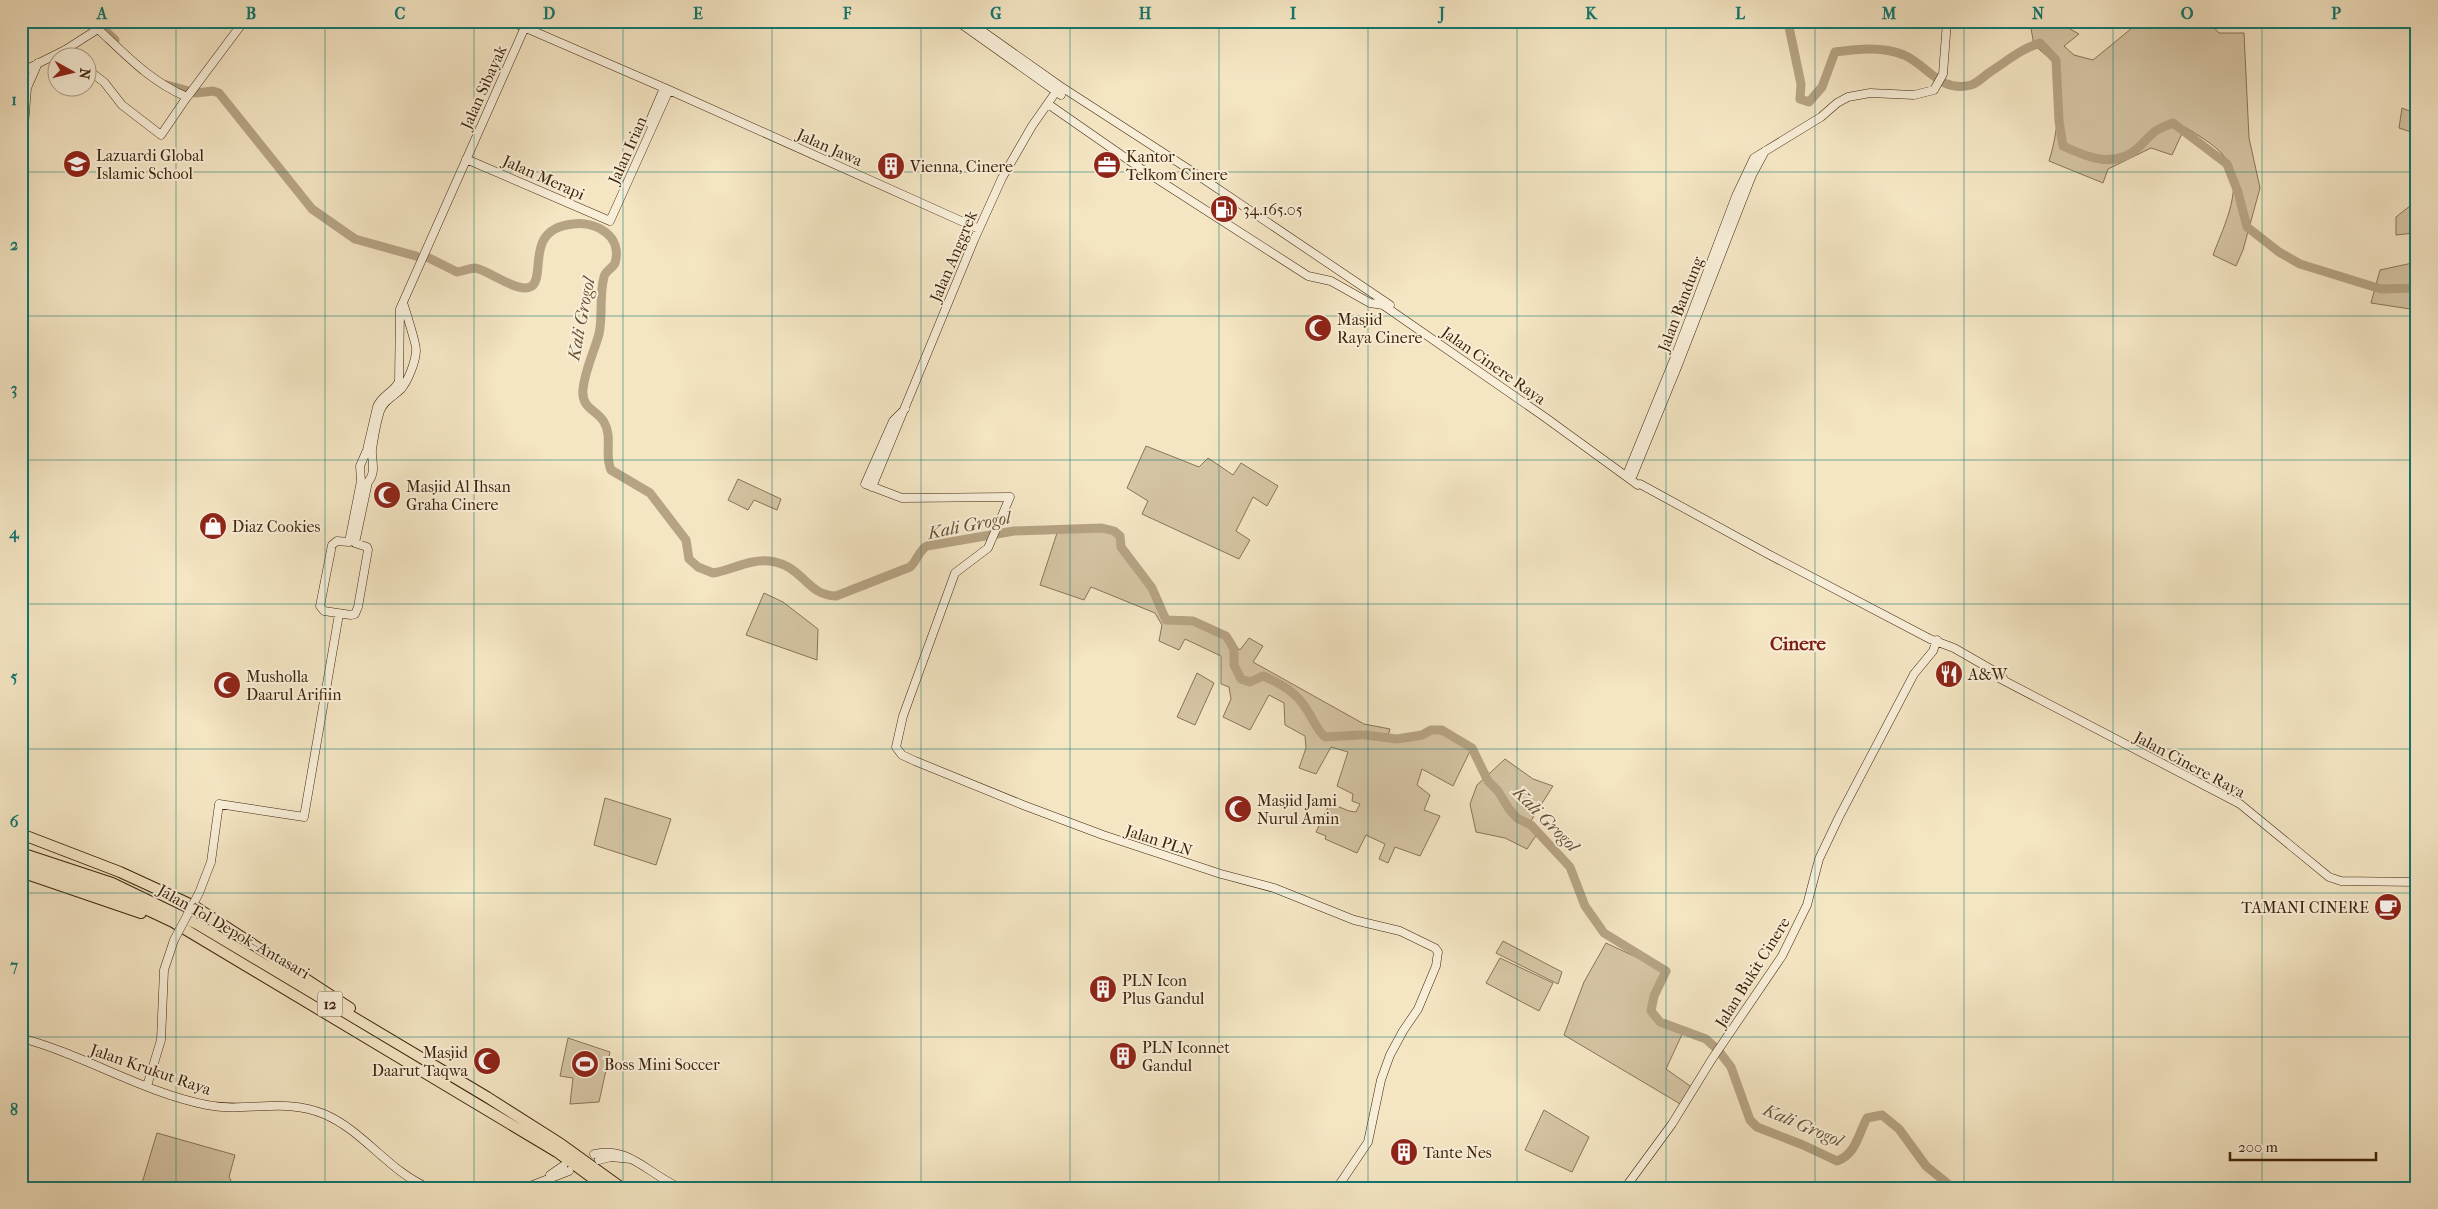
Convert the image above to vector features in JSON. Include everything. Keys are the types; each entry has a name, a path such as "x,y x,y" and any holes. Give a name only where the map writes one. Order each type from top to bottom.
{"highway":[{"path":"21,834 120,872 194,906 348,1007 386,1037"},
{"path":"21,847 69,867"},
{"name":"Jalan Tol Depok–Antasari","path":"21,853 69,867 146,898 197,924 561,1144 622,1188"},
{"name":"Jalan Tol Depok–Antasari","path":"21,863 107,891 173,922 557,1152 606,1188"},
{"path":"21,872 173,922"}],"street":[{"path":"98,78 104,82 122,105 161,135 244,21"},
{"name":"Jalan Jawa","path":"510,21 979,228"},
{"path":"957,21 1060,91"},
{"path":"968,21 1060,91"},
{"name":"Jalan Bandung","path":"1630,474 1736,196 1754,158 1821,117 1837,103 1848,97 1870,93 1914,95 1935,89 1943,74 1947,21"},
{"name":"Jalan Sibayak","path":"369,451 379,401 396,387 399,381 399,321 403,303 525,27"},
{"path":"68,48 98,29 138,67 161,85 191,92"},
{"path":"27,88 21,73 48,58"},
{"path":"21,164 27,88 38,63"},
{"name":"Jalan Irian","path":"608,220 667,89"},
{"name":"Jalan Anggrek","path":"1010,497 902,498 868,486 892,421 905,409 979,228 1002,178 1038,118 1050,106 1060,91"},
{"name":"Jalan Cinere Raya","path":"1060,91 1114,122 1185,167 1438,338 1640,481 1640,484"},
{"name":"Jalan Cinere Raya","path":"1050,106 1140,168 1308,276 1331,281 1370,303 1384,305 1638,485 1640,484 1936,644 2240,804 2329,877 2341,881 2417,882"},
{"name":"Jalan Cinere Raya","path":"1114,122 1118,127 1329,269"},
{"name":"Jalan Merapi","path":"466,159 608,220"},
{"path":"352,542 364,481 360,466 369,451 380,410 385,402 401,389 416,352 416,345 408,325 407,311 403,303"},
{"path":"364,481 371,478 373,469 369,451"},
{"name":"Jalan PLN","path":"1010,497 988,548 955,573 903,716 896,747 902,755 1023,805 1133,846 1221,874 1274,888 1354,920 1400,931 1435,948 1438,952 1436,966 1418,1009 1403,1030 1390,1055 1381,1080 1368,1142 1337,1188"},
{"path":"337,540 352,542 367,547 368,550 358,607 355,614 337,613 324,610 320,606 332,545 337,540"},
{"path":"147,1086 161,1040 164,970 174,940 199,893 211,862 219,804 301,817 337,613"},
{"name":"Jalan Bukit Cinere","path":"1625,1188 1672,1124 1712,1060 1782,956 1807,905 1819,858 1838,818 1914,674 1936,644"},
{"name":"Jalan Krukut Raya","path":"21,1038 147,1086 207,1105 284,1104 298,1106 323,1114 356,1132 384,1160 429,1188"},
{"path":"596,1157 632,1159 681,1188"},
{"path":"525,1188 566,1169"}],"shaded area":[{"path":"2024,21 2056,21 2079,34 2064,46 2074,55 2093,60 2132,28 2136,21 2208,21 2219,33 2244,33 2249,138 2260,188 2243,250 2236,266 2213,255 2231,204 2233,178 2230,166 2215,147 2185,127 2172,155 2151,148 2108,169 2103,183 2049,161 2053,148 2058,112 2054,62 2034,45 2030,23"},
{"path":"2402,108 2417,114 2417,134 2399,128"},
{"path":"2417,197 2417,258 2414,233 2396,235 2396,217 2415,202"},
{"path":"2417,262 2417,310 2371,303 2380,270"},
{"path":"1146,446 1199,467 1208,458 1233,475 1241,463 1278,486 1267,506 1253,497 1236,531 1250,540 1239,559 1142,514 1148,501 1127,488"},
{"path":"738,479 781,499 777,510 754,500 748,510 728,500"},
{"path":"1058,530 1118,532 1121,548 1169,619 1188,621 1208,628 1226,638 1240,650 1249,638 1263,646 1253,662 1364,724 1390,729 1387,739 1405,740 1434,732 1447,736 1471,749 1453,786 1422,769 1417,785 1430,795 1424,810 1440,816 1420,856 1395,847 1388,863 1379,859 1385,844 1366,835 1357,853 1325,839 1326,836 1316,832 1330,803 1356,812 1360,804 1352,801 1353,794 1337,786 1348,752 1331,747 1316,774 1299,768 1306,748 1305,736 1285,725 1284,703 1269,695 1250,730 1223,717 1231,699 1229,687 1221,684 1221,656 1185,639 1179,650 1159,641 1162,625 1155,613 1091,587 1084,600 1040,585"},
{"path":"764,593 783,602 818,629 817,660 746,635"},
{"path":"1197,673 1214,683 1195,725 1177,717"},
{"path":"1505,759 1533,779 1553,786 1529,824 1537,834 1527,849 1505,838 1476,832 1470,804 1477,785"},
{"path":"605,798 671,819 656,865 594,845"},
{"path":"1503,941 1562,972 1558,984 1496,953"},
{"path":"1606,943 1666,971 1654,996 1651,1011 1660,1022 1684,1030 1666,1069 1693,1088 1682,1105 1564,1035 1584,982"},
{"path":"1500,958 1553,983 1539,1011 1486,983"},
{"name":"Boss Mini Soccer","path":"568,1038 610,1052 599,1102 570,1104 573,1078 560,1076"},
{"path":"1544,1110 1589,1137 1572,1172 1525,1150"},
{"path":"157,1133 235,1155 229,1177 231,1180 227,1188 156,1188 142,1183"}],"waterway":[{"name":"Kali Grogol","path":"95,21 115,40"},
{"path":"1790,21 1789,27 1801,84 1800,99 1809,102 1822,87 1835,52 1870,49 1896,52 1913,60 1942,82 1960,86 1976,83 2014,56 2040,43 2056,60 2059,121 2063,146 2092,157 2111,160 2121,158 2130,154 2157,130 2173,123 2227,164 2238,192 2247,227 2279,252 2300,264 2381,289 2417,288"},
{"name":"Kali Grogol","path":"163,84 196,93 213,91 219,93 312,209 355,239 416,256"},
{"name":"Kali Grogol","path":"429,258 457,272 475,268 512,285 526,288 532,286 536,280 539,253 542,243 548,234 558,228 573,224 590,225 606,232 615,245 615,263 604,277 599,334 584,382 584,401 601,418 607,428 608,458 611,470 650,493 686,540 689,559 698,567 713,573 748,563 769,561 790,568 817,591 836,596 910,567 927,546 1014,531 1102,528 1114,531 1120,536 1121,547 1152,588 1166,620 1193,621 1226,636 1234,649 1234,665 1241,679 1250,682 1263,676 1288,690 1303,704 1317,728 1325,737 1360,735"},
{"name":"Kali Grogol","path":"1365,735 1397,739 1422,735 1431,730 1442,730 1472,748 1488,781 1498,791 1509,809 1517,818 1531,825 1570,867 1585,906 1604,933 1666,971 1654,996 1651,1011 1660,1022 1706,1039 1718,1050 1731,1067 1750,1120 1757,1127 1837,1161 1852,1149 1867,1118 1882,1115 1899,1129 1926,1166 1953,1188"}],"place":[{"name":"Lazuardi Global Islamic School","path":"77,164"},
{"name":"Kantor Telkom Cinere","path":"1107,165"},
{"name":"Vienna, Cinere","path":"891,166"},
{"name":"34.165.05","path":"1224,209"},
{"name":"Masjid Raya Cinere","path":"1318,328"},
{"name":"Masjid Al Ihsan Graha Cinere","path":"387,495"},
{"name":"Diaz Cookies","path":"213,526"},
{"name":"A&W","path":"1949,674"},
{"name":"Musholla Daarul Arifiin","path":"227,685"},
{"name":"Masjid Jami Nurul Amin","path":"1238,809"},
{"name":"TAMANI CINERE","path":"2388,907"},
{"name":"PLN Icon Plus Gandul","path":"1103,989"},
{"name":"PLN Iconnet Gandul","path":"1123,1056"},
{"name":"Masjid Daarut Taqwa","path":"487,1061"},
{"name":"Boss Mini Soccer","path":"585,1064"},
{"name":"Tante Nes","path":"1404,1152"}],"district":[{"name":"Cinere","path":"1798,643"}]}
